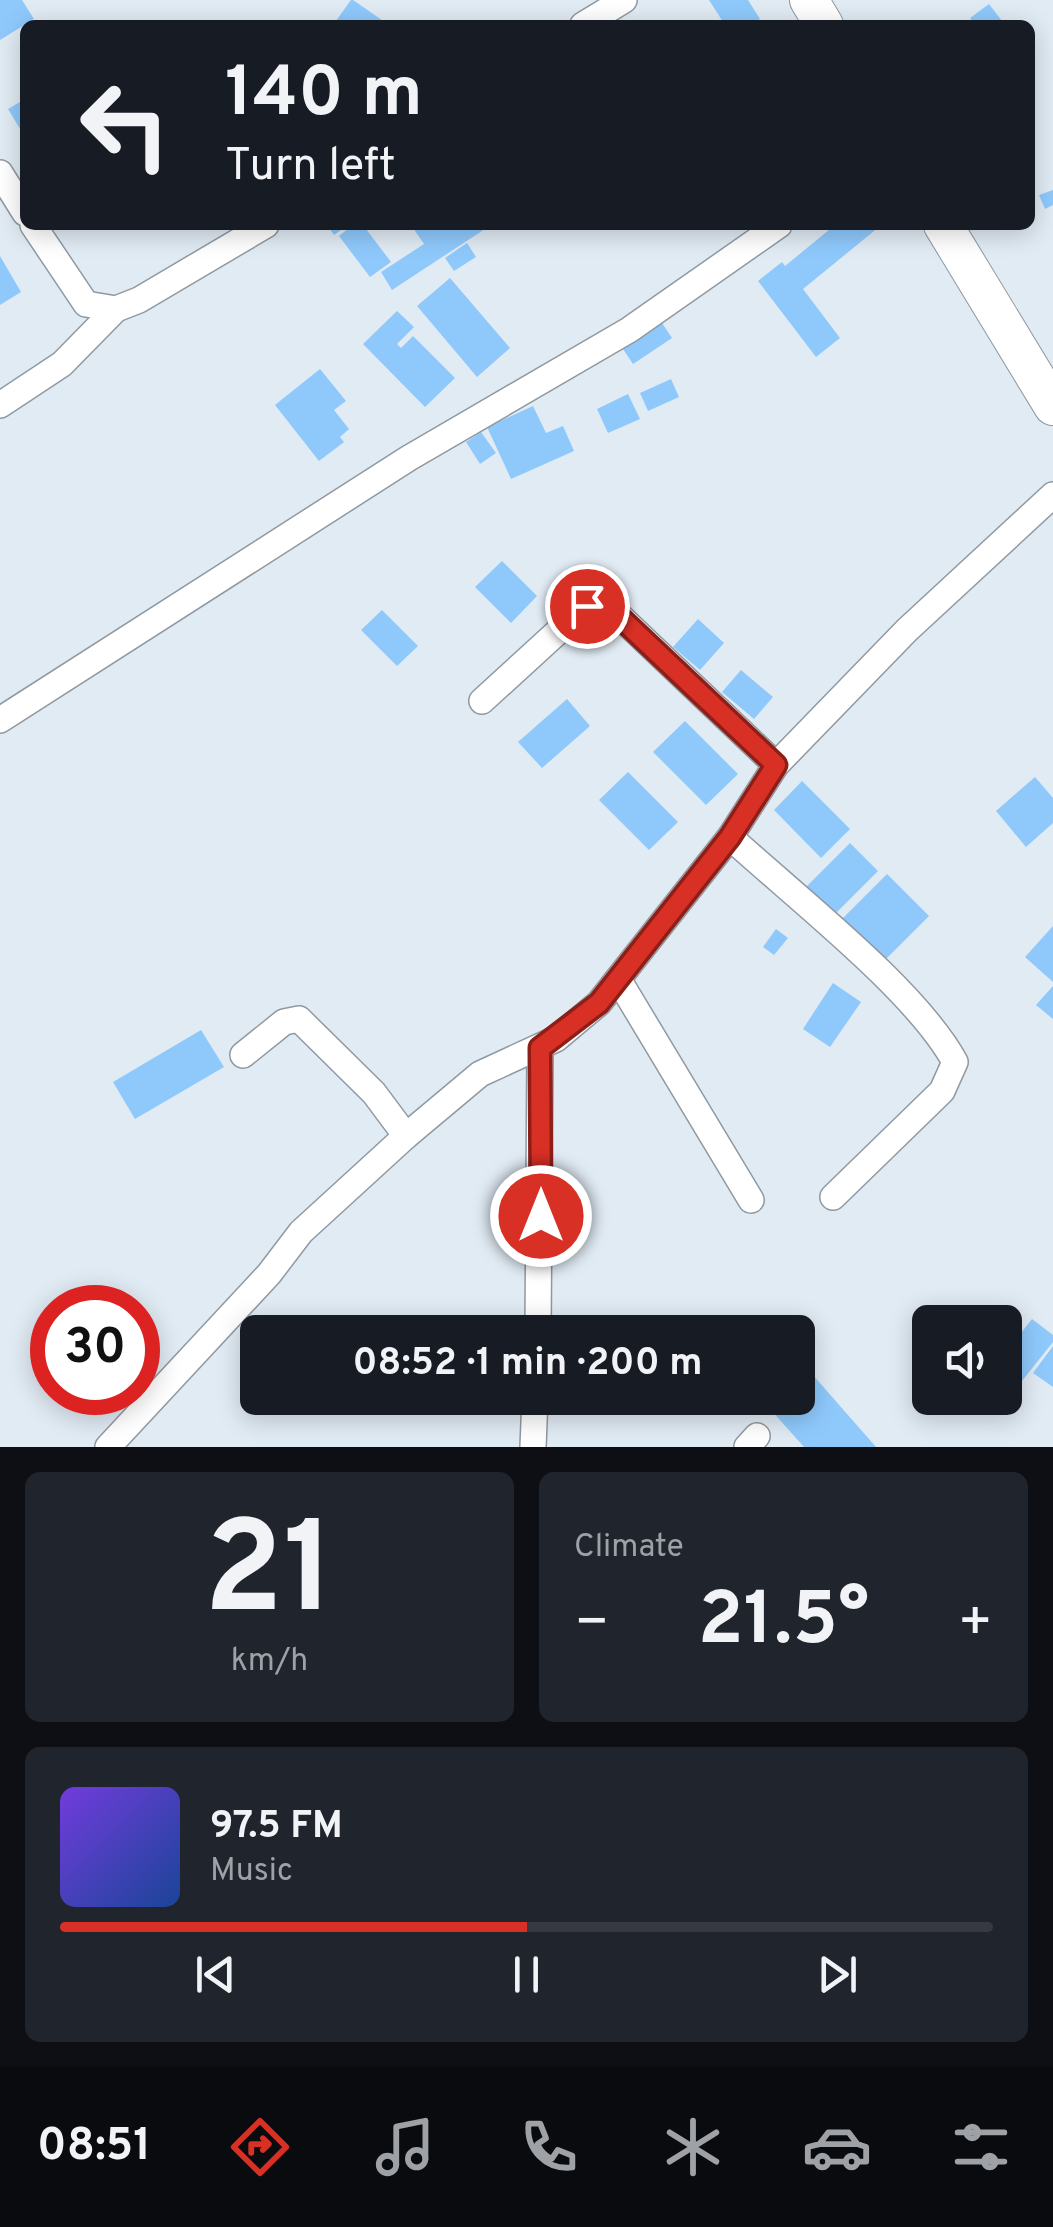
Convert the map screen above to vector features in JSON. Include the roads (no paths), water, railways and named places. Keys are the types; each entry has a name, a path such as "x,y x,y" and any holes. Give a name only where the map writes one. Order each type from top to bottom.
{"street":[{"path":"591,20 624,0"},
{"path":"0,174 20,204"},
{"path":"36,230 86,304 116,309"},
{"path":"0,405 62,364 116,309 257,230"},
{"path":"0,720 409,458 629,330 772,230"},
{"path":"946,230 1053,406"},
{"path":"108,1447 268,1274 301,1232 406,1136 480,1074 540,1048 582,1019 730,837 776,765 907,630 1053,495"},
{"path":"482,701 587,606 610,608 776,765"},
{"path":"730,837 886,980 943,1040 955,1062 942,1091 833,1197"},
{"path":"618,979 750,1200"},
{"path":"243,1055 284,1022 299,1019 374,1093 406,1136"},
{"path":"538,1315 540,1048"},
{"path":"533,1447 534,1415"}]}
